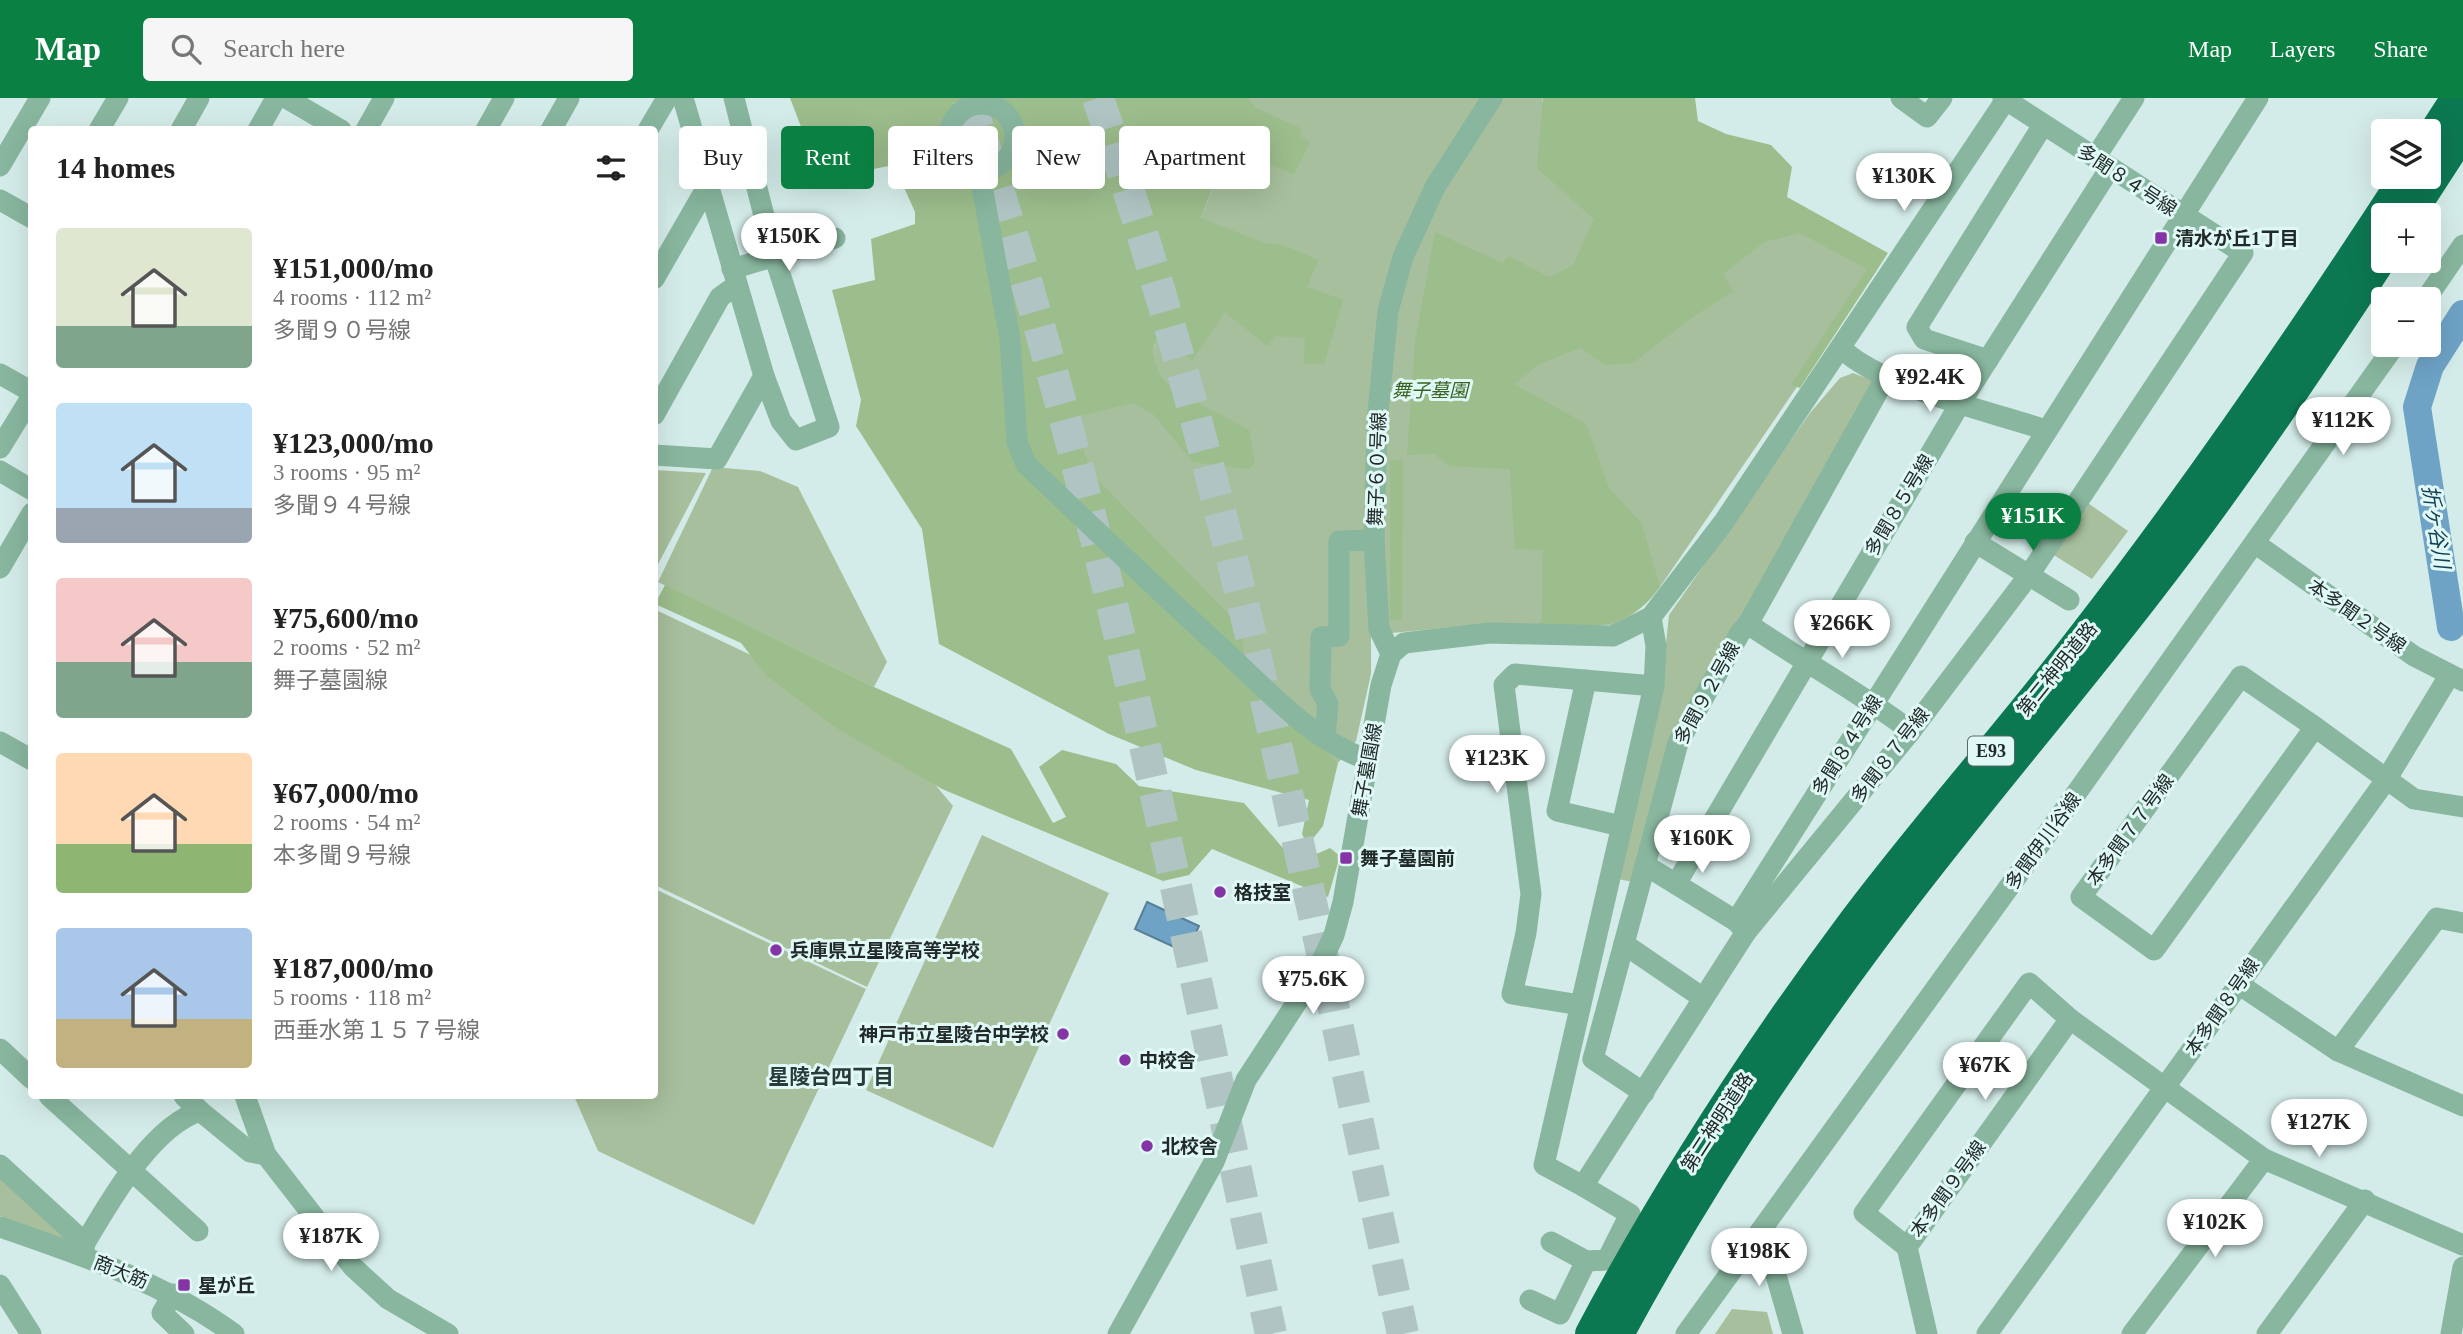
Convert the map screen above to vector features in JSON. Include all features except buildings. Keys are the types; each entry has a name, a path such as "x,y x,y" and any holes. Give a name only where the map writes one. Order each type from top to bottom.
{"highway":[{"path":"2441,123 2457,98"},
{"path":"2417,203 2463,132"},
{"name":"第二神明道路","path":"1591,1334 1670,1194 1754,1064 1852,925 2142,561 2301,337 2398,189"},
{"name":"第二神明道路","path":"1618,1334 1690,1207 1767,1088 1870,941 2155,583 2221,493 2371,273"}],"street":[{"path":"0,166 40,98"},
{"path":"101,126 118,98"},
{"path":"183,126 200,98"},
{"path":"260,126 276,98"},
{"path":"286,98 334,126"},
{"path":"368,126 384,98"},
{"path":"488,126 505,98"},
{"path":"553,126 569,98"},
{"path":"708,189 764,376 781,421 796,440 829,427 774,255 734,98"},
{"path":"1901,98 1927,117 1942,98"},
{"name":"多聞８５号線","path":"1676,884 1805,662 1988,360 2102,163 2134,98"},
{"path":"652,126 682,99 690,126"},
{"name":"多聞８４号線","path":"1391,654 1404,643 1490,633 1613,636 1651,617 1723,523 1818,379 1842,349 1854,325 2005,99 2183,214 1874,703 1741,926 1703,998 1583,1186"},
{"path":"2183,214 2255,99"},
{"name":"舞子６０号線","path":"1391,654 1379,629 1374,540 1377,422 1388,311 1403,257 1435,187 1488,100"},
{"path":"951,126 957,114 974,101 1002,111 1013,127 1015,137 1004,162 998,166"},
{"path":"1988,360 1924,339 1917,327 2043,125"},
{"path":"658,272 706,189"},
{"path":"982,189 1010,339 1017,442 1026,464 1145,579 1292,712 1348,753 1369,760"},
{"path":"0,200 28,216"},
{"name":"多聞８７号線","path":"1741,926 1911,731 2029,575 2243,253 2183,214"},
{"path":"658,408 734,277 774,255 835,238"},
{"path":"2434,287 2463,245"},
{"path":"1842,349 1855,361 1886,377 2046,430"},
{"name":"多聞伊川谷線","path":"1686,1334 2256,544 2387,357"},
{"path":"0,374 28,392"},
{"path":"658,455 718,458 764,376"},
{"name":"多聞９２号線","path":"1644,1093 1593,1059 1678,743 1886,377"},
{"path":"0,448 28,401"},
{"path":"0,471 28,488"},
{"path":"0,568 28,520"},
{"path":"1325,736 1328,704 1320,689 1321,637 1339,636 1339,541 1374,540"},
{"path":"1975,542 2069,600"},
{"name":"本多聞２号線","path":"2256,544 2414,656 2456,678"},
{"path":"1551,1242 1586,1261 1607,1260 1630,1214 1544,1165 1654,686 1656,646 1651,617"},
{"path":"1748,624 1874,703 1911,731"},
{"name":"舞子墓園線","path":"1118,1334 1214,1162 1246,1080 1316,973 1334,935 1343,902 1381,685 1391,654"},
{"path":"1580,1005 1512,994 1526,933 1531,894 1504,685 1515,674 1654,686"},
{"name":"本多聞７７号線","path":"2315,727 2154,950 2081,897 2241,676 2315,727 2414,799 2463,807"},
{"name":"本多聞８号線","path":"1987,1334 2167,1087 2237,982 2386,780 2456,678"},
{"path":"1586,680 1557,811 1621,826"},
{"path":"0,742 28,758"},
{"path":"1645,865 1741,926"},
{"path":"2338,1051 2437,918 2463,922"},
{"path":"1624,944 1703,998"},
{"path":"2237,982 2338,1051 2463,1106"},
{"path":"1907,1247 1864,1213 2029,984 2070,1019 2264,1159 2365,1200 2463,1245"},
{"name":"本多聞９号線","path":"1927,1334 1907,1247 2070,1019"},
{"path":"0,1049 28,1075"},
{"path":"52,1099 198,1231"},
{"path":"187,1099 250,1152 266,1155"},
{"path":"246,1099 266,1155 353,1267 388,1299 448,1334"},
{"path":"0,1165 84,1249 129,1171 184,1116 200,1111"},
{"path":"2132,1334 2264,1159"},
{"path":"2267,1334 2365,1200"},
{"name":"商大筋","path":"0,1227 84,1249 173,1294 234,1334"},
{"path":"1763,1230 1793,1334"},
{"path":"1530,1300 1560,1314 1586,1261"},
{"path":"2451,1334 2463,1267"},
{"path":"173,1294 162,1313 184,1334"},
{"path":"4,1298 31,1334"}],"green space":[{"path":"790,98 1247,98 1256,108 1302,129 1300,136 1310,142 1294,174 1270,165 1270,126 1119,126 1119,189 1212,189 1201,218 1264,243 1283,245 1318,260 1307,287 1343,300 1324,364 1304,364 1305,338 1276,336 1267,346 1225,312 1192,361 1159,334 1154,346 1154,359 1163,378 1174,389 1249,430 1255,463 1249,469 1193,462 1154,415 1134,403 1070,418 1094,476 1242,628 1245,682 1338,763 1323,826 1311,841 1305,840 1302,834 1309,800 1196,770 1109,734 939,644 922,529 856,426 861,400 832,290 875,280 871,239 915,224 915,212 905,189 998,189 998,126 888,126 888,166 874,169 874,126 801,126"},
{"name":"舞子墓園","path":"1227,98 1543,98 1542,101 1877,270 1660,587 1632,614 1613,625 1465,626 1371,635 1371,674 1356,741 1338,763 1290,725 1257,734 997,331 1153,360 1155,339 1212,189 1270,189 1270,126 1225,126"},
{"path":"1543,98 1695,98 1698,121 1726,134 1771,145 1792,167 1787,197 1888,253 1800,388 1791,385 1867,269 1800,233 1764,242 1723,274 1733,291 1690,319 1633,363 1605,365 1581,348 1541,363 1514,384 1586,424 1609,488 1642,524 1660,587 1634,613 1620,620 1591,626 1539,625 1542,618 1543,550 1515,549 1510,469 1448,466 1435,454 1407,455 1415,342 1435,232 1502,263 1509,256 1549,277 1573,265 1594,219 1537,168"},
{"path":"1853,373 1877,382 1707,676 1633,882 1618,879 1660,700 1669,615 1810,413 1840,378"},
{"path":"1390,460 1403,460 1402,620 1390,620"},
{"path":"713,467 760,471 798,487 887,662 874,687 658,582"},
{"path":"658,470 706,473 658,564"},
{"path":"2085,501 2128,531 2092,579 2049,552"},
{"path":"665,585 874,687 1011,749 1053,823 1066,817 1039,767 1062,750 1116,764 1139,786 1244,803 1282,847 1305,859 1330,848 1340,856 1328,897 1212,849 1189,875 1163,881 942,789 835,727 767,676 741,643 658,605 658,598"},
{"path":"658,611 877,715 953,806 867,987 658,886"},
{"path":"982,835 1109,893 993,1148 866,1090"},
{"path":"658,890 866,989 754,1225 598,1151 575,1099 658,1099"},
{"path":"0,1171 80,1250 0,1216"},
{"path":"1732,1309 1767,1312 1773,1334 1715,1334"}],"water":[{"path":"1147,902 1199,926 1187,953 1135,929"}],"waterway":[{"name":"折ヶ谷川","path":"2451,627 2417,407 2430,366 2463,314"}],"tunnel":[{"path":"968,98 1017,250 1100,557 1172,867 1271,1334"},
{"path":"1098,98 1147,250 1191,402 1231,556 1303,867 1403,1334"}],"place":[{"name":"清水が丘1丁目","path":"2161,238"},
{"name":"舞子墓園前","path":"1346,858"},
{"name":"格技室","path":"1220,892"},
{"name":"兵庫県立星陵高等学校","path":"776,950"},
{"name":"神戸市立星陵台中学校","path":"1063,1034"},
{"name":"中校舎","path":"1125,1060"},
{"name":"北校舎","path":"1147,1146"},
{"name":"星が丘","path":"184,1285"}],"district":[{"name":"星陵台四丁目","path":"831,1077"}]}
